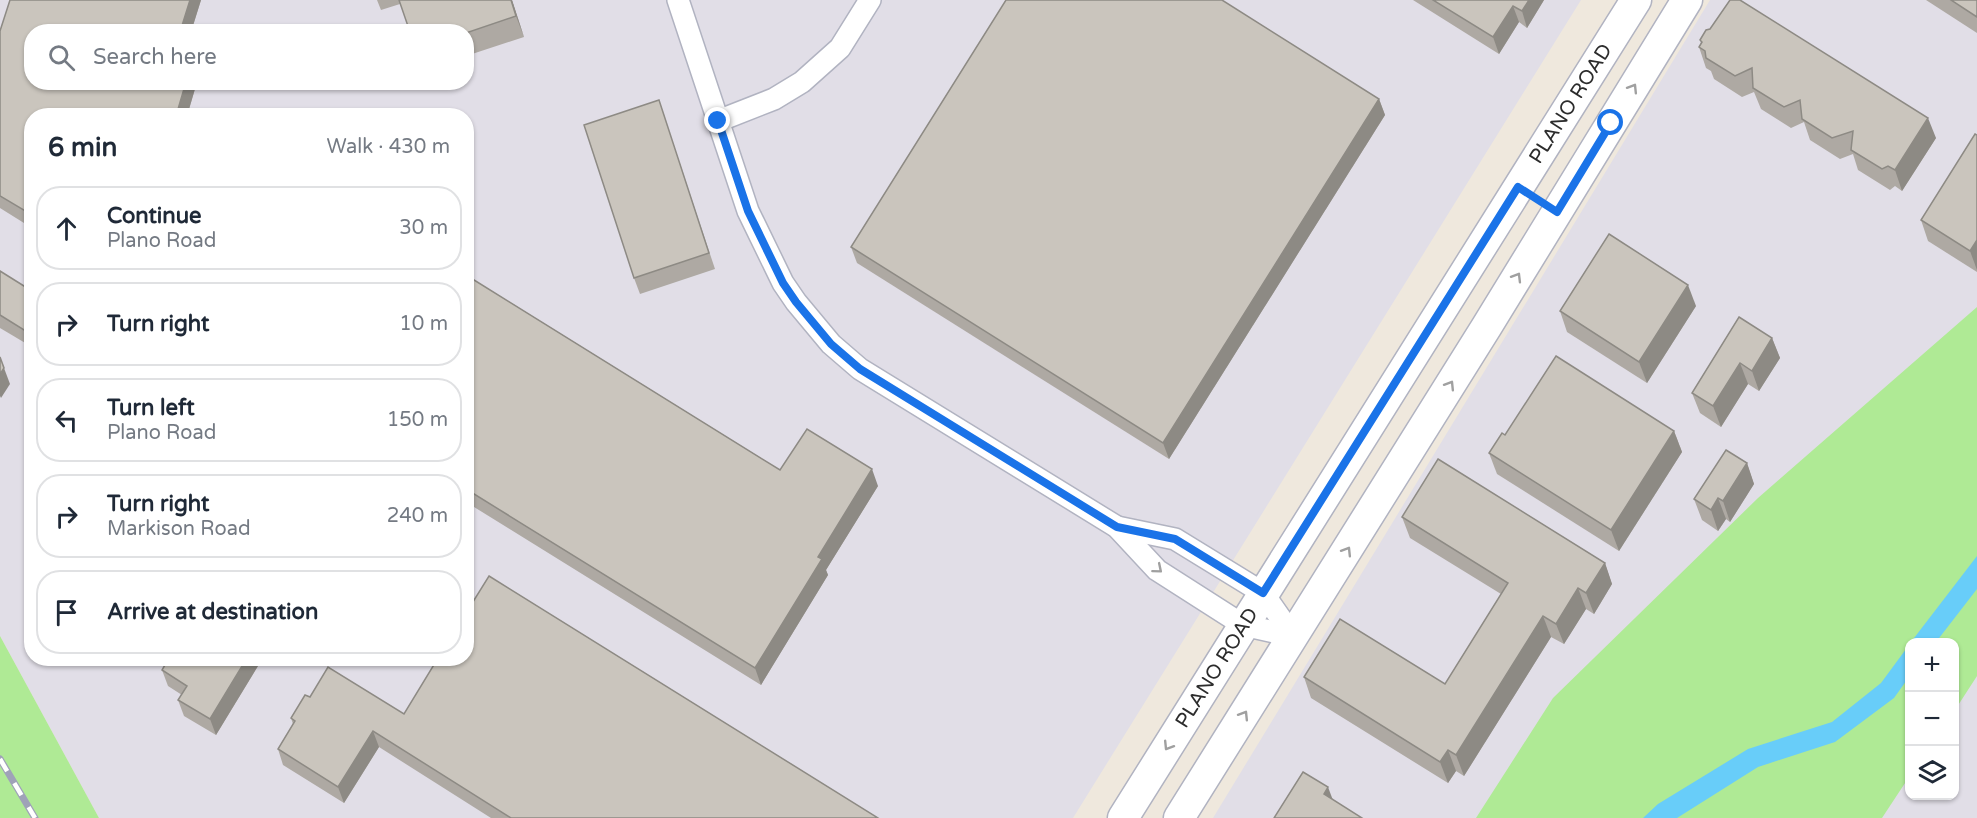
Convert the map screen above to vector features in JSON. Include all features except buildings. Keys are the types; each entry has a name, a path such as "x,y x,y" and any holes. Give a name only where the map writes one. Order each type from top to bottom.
{"main road":[{"name":"PLANO ROAD","path":"1123,818 1635,0"},
{"path":"1179,818 1687,0"},
{"path":"1518,187 1557,212"}],"street":[{"path":"678,0 748,211 783,283 831,344 860,369 1117,527 1157,570 1243,625 1293,636"},
{"path":"718,121 774,99 802,82 840,48 870,0"},
{"path":"1117,527 1175,539 1263,593 1293,636"}],"shaded area":[{"path":"0,0 1581,0 1073,818 99,818 0,636"},
{"path":"1710,0 1977,0 1977,818 1213,818"}],"green space":[{"path":"1977,307 1977,676 1959,704 1959,638 1905,638 1905,783 1882,818 1476,818 1553,698 1758,498"},
{"path":"0,636 99,818 0,818"}],"water":[{"path":"1977,556 1977,589 1939,638 1914,638"},
{"path":"1905,650 1905,683 1894,698 1835,742 1758,767 1677,818 1643,818 1658,804 1748,749 1832,722 1881,683"}],"railway":[{"path":"0,759 35,818"}],"route":[{"path":"718,121 748,211 783,283 834,347 860,369 1117,527 1175,539 1263,593 1518,187 1557,212 1611,123"}]}
